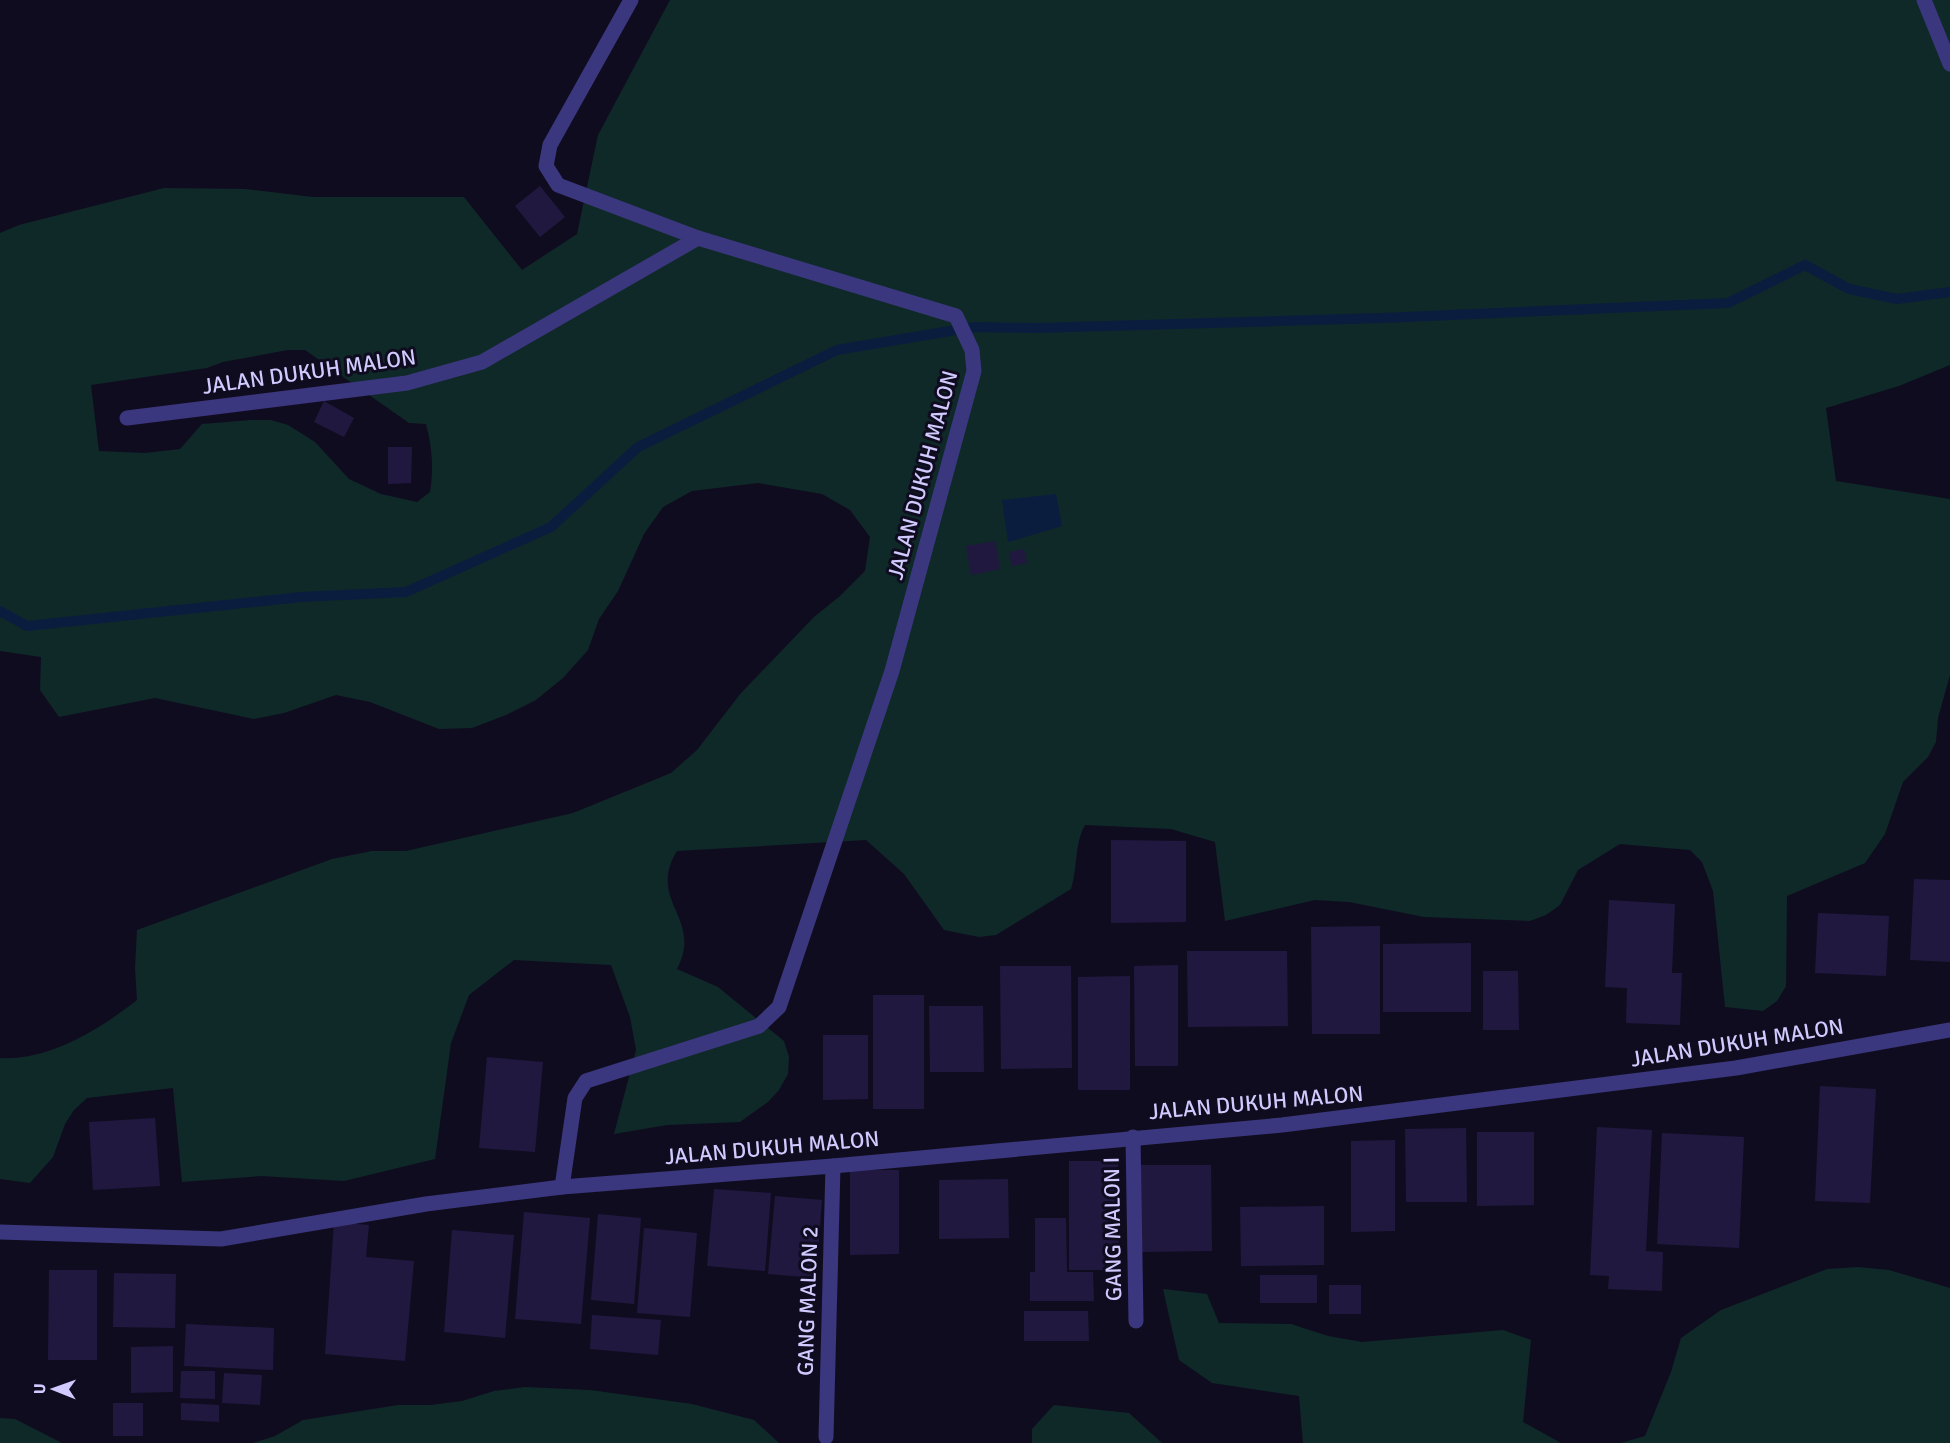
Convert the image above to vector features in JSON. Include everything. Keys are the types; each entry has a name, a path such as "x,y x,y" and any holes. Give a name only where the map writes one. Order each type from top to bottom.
{"street":[{"path":"631,0 550,145 546,166 558,185 698,238"},
{"path":"1924,0 1950,64"},
{"name":"JALAN DUKUH MALON","path":"127,418 406,383 482,362 698,238 956,316 972,350 974,371 892,671 779,1007 759,1026 586,1081 575,1098 562,1186"},
{"name":"JALAN DUKUH MALON","path":"0,1232 220,1239 426,1204 562,1186 833,1166 1282,1125 1736,1068 1950,1030"},
{"name":"GANG MALON I","path":"1133,1137 1136,1321"},
{"name":"GANG MALON 2","path":"825,1437 833,1166"}],"green space":[{"path":"670,0 1950,0 1950,365 1899,386 1826,408 1836,481 1950,499 1950,675 1938,718 1936,742 1928,757 1903,782 1885,834 1865,863 1787,896 1786,986 1777,1001 1763,1011 1725,1007 1713,891 1702,862 1690,850 1620,844 1578,870 1560,905 1546,915 1530,921 1424,917 1349,902 1315,900 1225,921 1215,842 1171,829 1085,825 1079,840 1071,889 996,935 979,937 944,930 904,874 866,840 677,851 669,868 668,883 670,897 681,922 684,936 683,951 677,969 718,987 784,1041 789,1057 788,1074 779,1090 768,1102 740,1122 667,1125 614,1134 636,1050 630,1017 611,965 514,960 469,995 451,1043 435,1159 344,1181 261,1176 182,1182 173,1088 87,1098 74,1110 65,1124 53,1157 30,1183 0,1179 0,1058 18,1058 55,1049 107,1022 137,1000 135,968 137,930 332,859 372,851 406,851 573,813 671,773 697,750 741,693 814,617 840,596 865,571 870,537 850,510 822,494 758,483 692,491 663,507 644,534 618,591 599,619 588,650 563,678 536,700 472,728 439,729 370,702 336,695 284,713 254,719 155,698 59,717 40,690 41,657 0,651 0,233 19,225 164,188 245,189 313,197 464,197 522,270 577,234 598,135","holes":["288,350 305,350 409,423 426,424 432,458 430,492 417,502 381,494 349,479 315,442 288,425 271,420 202,424 180,449 145,453 99,451 91,385 207,368 223,362"]},
{"path":"1858,1267 1889,1270 1950,1288 1950,1443 1621,1443 1645,1436 1671,1372 1681,1338 1721,1310 1827,1269"},
{"path":"1163,1289 1207,1294 1219,1323 1291,1324 1328,1336 1362,1342 1503,1330 1531,1340 1523,1422 1561,1443 1303,1443 1299,1396 1212,1383 1179,1360"},
{"path":"525,1387 590,1390 692,1404 754,1420 779,1443 253,1443 275,1436 303,1420 398,1405 431,1405 462,1401 494,1391"},
{"path":"1054,1405 1129,1413 1162,1443 1032,1443 1032,1429"},
{"path":"0,1418 15,1419 62,1443 0,1443"}],"water":[{"path":"1056,494 1062,526 1008,542 1002,500"}],"building":[{"path":"540,186 565,217 540,237 515,206"},
{"path":"324,401 354,418 344,437 314,422"},
{"path":"388,447 412,447 411,483 388,484"},
{"path":"995,541 1000,569 971,575 966,546"},
{"path":"1024,549 1027,563 1012,566 1009,552"},
{"path":"1111,840 1186,841 1186,922 1111,923"},
{"path":"1914,879 1950,880 1950,962 1910,960"},
{"path":"1609,900 1675,904 1672,973 1682,973 1680,1025 1626,1023 1627,988 1605,987"},
{"path":"1818,913 1889,916 1886,976 1815,973"},
{"path":"1380,926 1380,1034 1312,1034 1311,927"},
{"path":"1471,943 1471,1012 1383,1012 1383,944"},
{"path":"1187,951 1287,951 1288,1026 1188,1027"},
{"path":"1178,965 1178,1066 1135,1066 1134,966"},
{"path":"1000,966 1071,966 1072,1068 1001,1069"},
{"path":"1483,971 1518,971 1519,1030 1483,1030"},
{"path":"1130,976 1130,1090 1078,1090 1078,977"},
{"path":"873,995 924,995 924,1109 873,1109"},
{"path":"929,1006 983,1006 984,1072 930,1072"},
{"path":"823,1035 868,1035 868,1099 823,1100"},
{"path":"487,1057 543,1062 535,1152 479,1148"},
{"path":"1820,1086 1876,1089 1870,1203 1815,1201"},
{"path":"155,1118 160,1186 93,1190 89,1122"},
{"path":"1597,1127 1652,1130 1646,1251 1663,1252 1662,1291 1608,1289 1609,1276 1590,1275"},
{"path":"1466,1128 1467,1202 1406,1202 1405,1129"},
{"path":"1477,1132 1534,1132 1534,1205 1477,1206"},
{"path":"1662,1133 1744,1137 1739,1248 1657,1244"},
{"path":"1395,1140 1395,1231 1351,1232 1351,1141"},
{"path":"1069,1161 1118,1161 1119,1270 1069,1270"},
{"path":"1140,1165 1211,1165 1212,1251 1141,1252"},
{"path":"850,1170 899,1170 899,1254 850,1255"},
{"path":"1008,1179 1009,1238 939,1239 939,1180"},
{"path":"714,1189 771,1193 765,1271 707,1266"},
{"path":"775,1196 822,1200 816,1278 768,1274"},
{"path":"1324,1206 1324,1265 1241,1266 1240,1207"},
{"path":"524,1212 590,1218 581,1324 515,1319"},
{"path":"598,1214 641,1218 634,1304 591,1300"},
{"path":"1035,1218 1066,1218 1067,1272 1093,1272 1094,1301 1030,1301 1030,1272 1035,1272"},
{"path":"334,1222 369,1225 366,1257 414,1261 405,1361 325,1354"},
{"path":"644,1228 697,1233 690,1317 637,1313"},
{"path":"452,1230 514,1235 505,1338 444,1332"},
{"path":"49,1270 97,1270 97,1360 48,1360"},
{"path":"114,1273 176,1274 175,1328 113,1327"},
{"path":"1260,1275 1317,1275 1317,1303 1260,1303"},
{"path":"1329,1285 1361,1285 1361,1314 1329,1314"},
{"path":"1024,1311 1088,1311 1089,1341 1024,1341"},
{"path":"592,1315 661,1320 658,1355 590,1349"},
{"path":"186,1324 274,1328 273,1370 184,1366"},
{"path":"173,1346 173,1392 131,1393 131,1347"},
{"path":"181,1371 215,1371 215,1399 180,1398"},
{"path":"224,1373 262,1375 260,1405 222,1403"},
{"path":"113,1403 143,1403 143,1436 113,1436"},
{"path":"181,1403 219,1405 219,1422 181,1420"}],"waterway":[{"path":"0,611 27,626 301,597 406,592 551,527 638,447 837,350 974,327 1037,328 1382,318 1728,303 1805,265 1849,289 1897,299 1950,292"}]}
